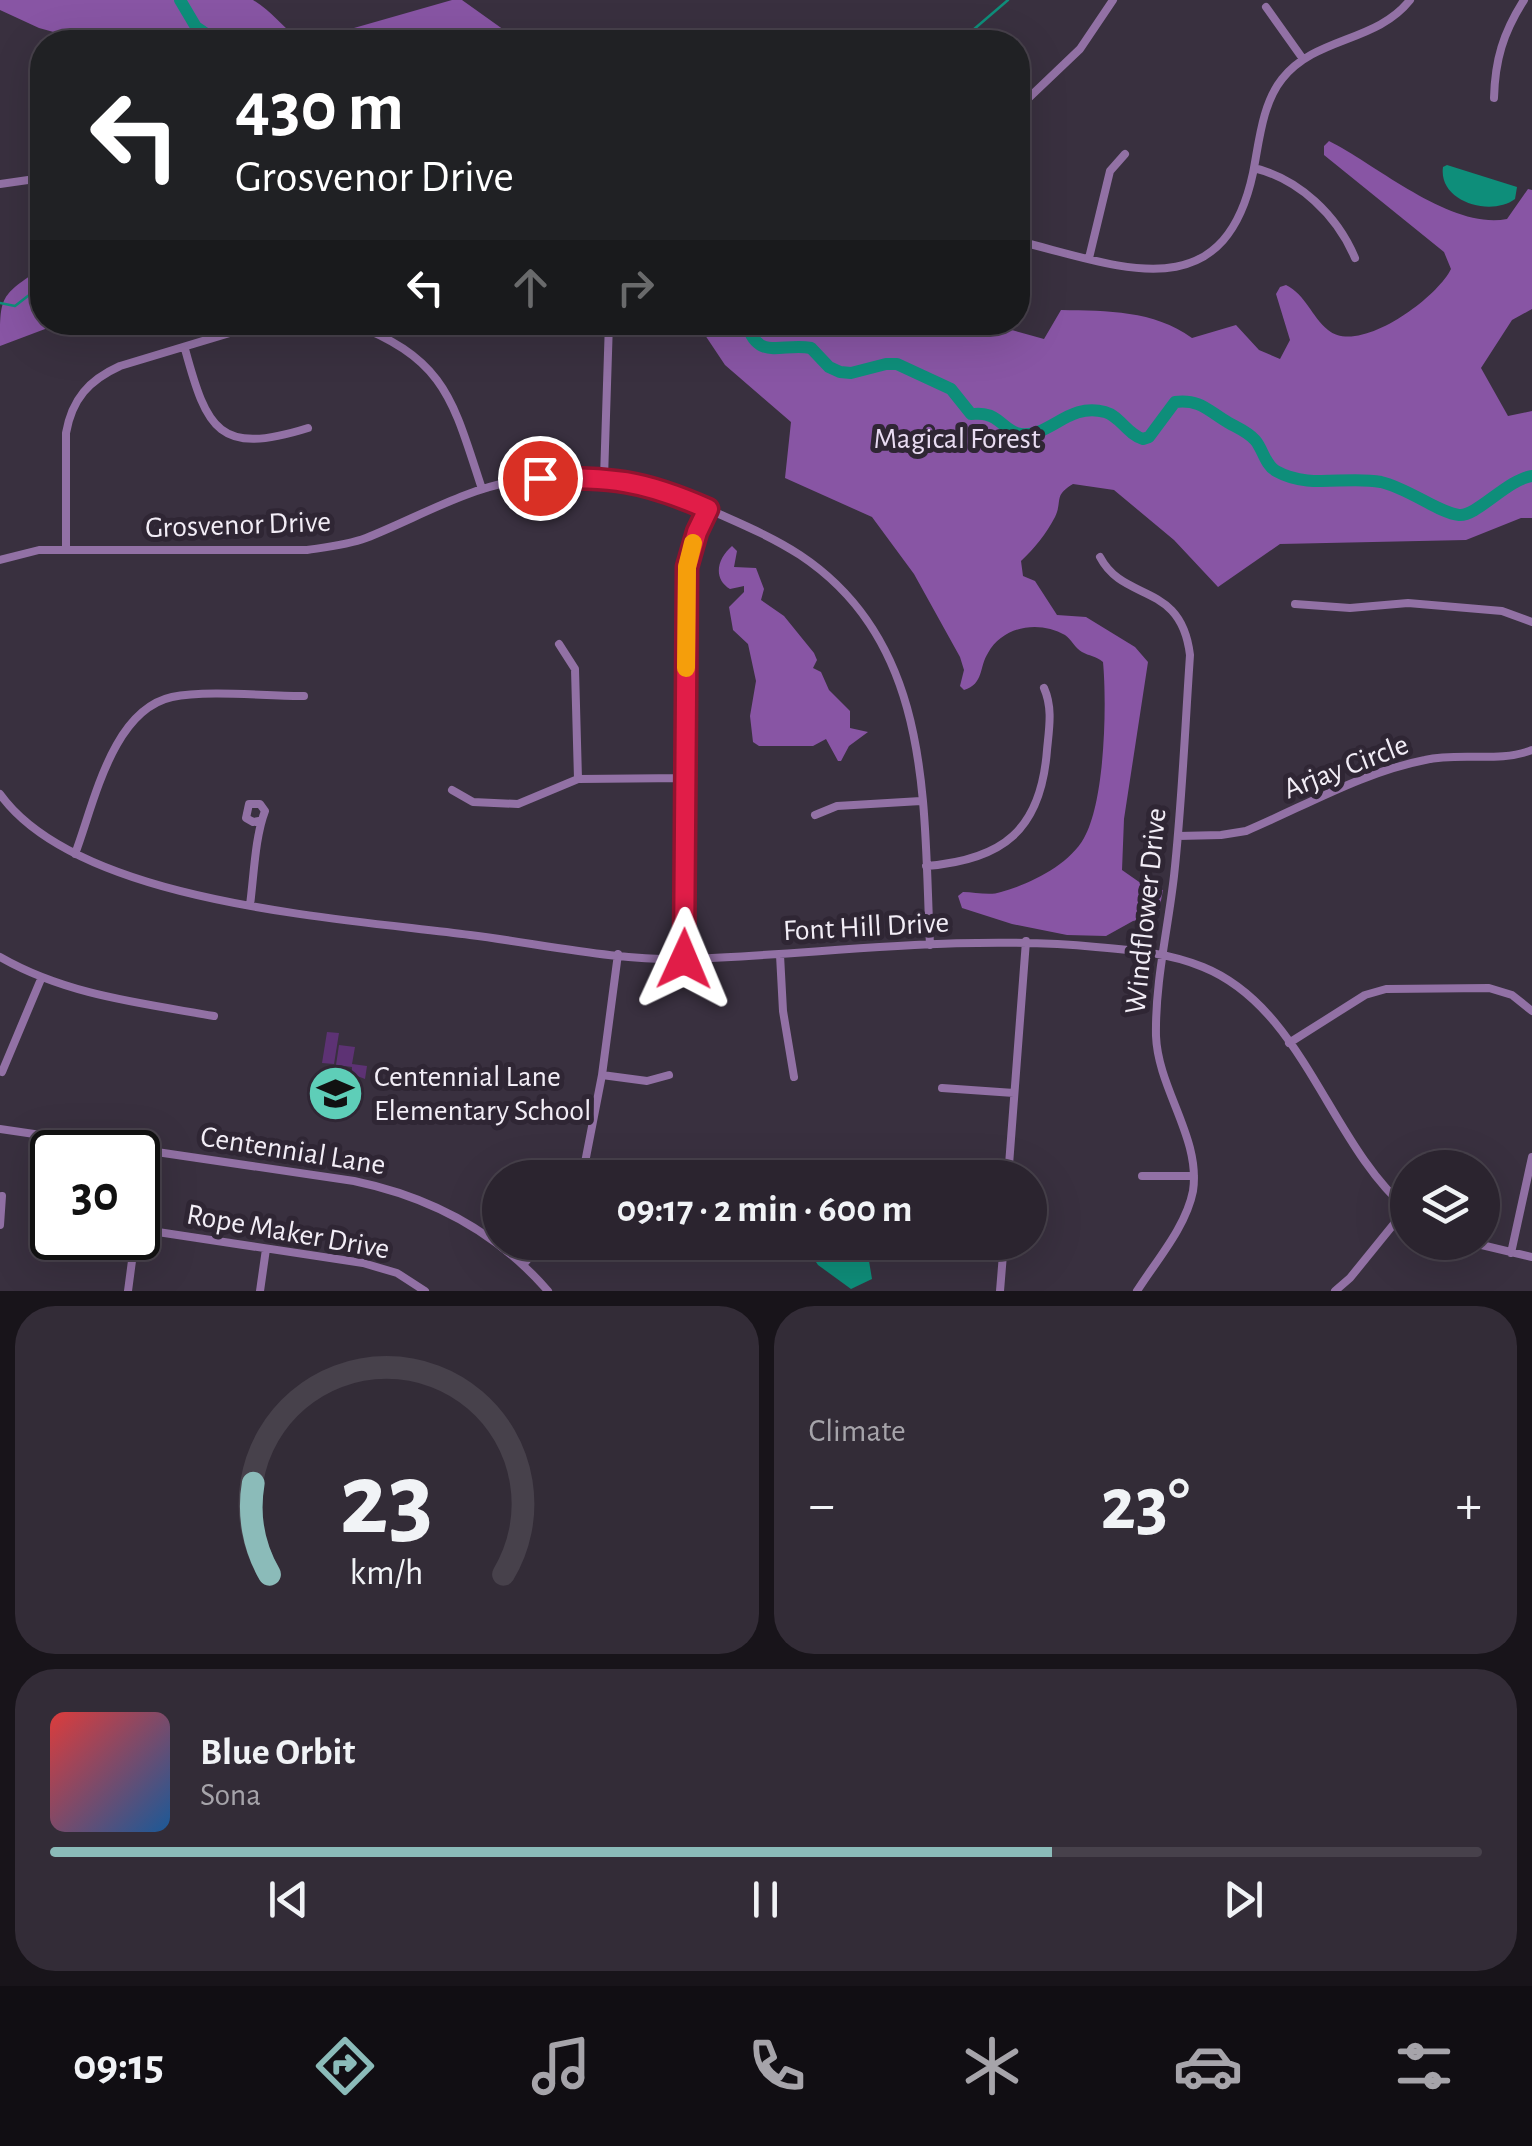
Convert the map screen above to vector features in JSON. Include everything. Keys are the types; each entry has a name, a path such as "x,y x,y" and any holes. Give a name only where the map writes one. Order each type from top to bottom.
{"street":[{"path":"1030,97 1080,49 1113,0"},
{"path":"1030,244 1156,271 1210,253 1232,230 1244,207 1268,103 1282,79 1303,59 1385,24 1410,0"},
{"path":"1494,98 1501,40 1524,0"},
{"path":"1266,7 1303,59"},
{"path":"1090,258 1110,171 1124,154"},
{"path":"1254,168 1283,177 1300,189 1336,224 1355,258"},
{"path":"0,184 30,180"},
{"path":"66,550 66,433 74,404 82,392 104,373 227,335"},
{"path":"375,335 411,353 437,376 456,411 482,489"},
{"path":"604,478 609,335"},
{"path":"185,349 205,414 228,434 254,440 308,428"},
{"name":"Grosvenor Drive","path":"0,560 38,550 307,550 363,539 482,489 540,478 604,478 650,485 708,509 803,557 843,592 890,658 908,705 918,751 930,946"},
{"path":"684,959 687,567 708,509"},
{"name":"Windflower Drive","path":"1100,557 1118,576 1172,610 1189,642 1178,836 1162,954 1158,1052 1194,1176"},
{"path":"1295,604 1350,608 1408,603 1502,611 1532,622"},
{"path":"559,644 575,669 578,779"},
{"path":"926,866 972,860 995,851 1030,816 1044,785 1046,769 1050,714 1044,688"},
{"path":"74,854 117,743 142,712 173,697 304,696"},
{"name":"Arjay Circle","path":"1178,836 1246,830 1406,764 1451,756 1509,756 1532,750"},
{"path":"452,790 473,802 518,804 578,779 686,778"},
{"name":"Font Hill Drive","path":"0,794 40,836 74,854 175,890 250,905 618,954 684,959 1026,941 1162,954 1209,969 1238,987 1264,1011 1390,1193"},
{"path":"815,815 836,806 921,800"},
{"path":"250,905 259,821"},
{"path":"1009,1160 1026,941"},
{"path":"587,1160 618,954"},
{"path":"780,955 783,1011 794,1077"},
{"path":"0,957 41,979 91,994 214,1016"},
{"path":"2,1072 41,979"},
{"path":"1289,1043 1366,995 1386,989 1489,988 1512,995 1532,1011"},
{"path":"602,1074 646,1081 670,1076"},
{"path":"942,1088 1014,1094"},
{"name":"Centennial Lane","path":"0,1129 30,1133"},
{"name":"Centennial Lane","path":"160,1152 403,1192 462,1219 523,1264 548,1291"},
{"path":"1511,1252 1532,1157"},
{"path":"1137,1291 1185,1215 1194,1176 1142,1176"},
{"path":"0,1225 2,1196"},
{"path":"1335,1291 1390,1229"},
{"name":"Rope Maker Drive","path":"160,1232 380,1267 426,1291"},
{"path":"260,1291 266,1249"},
{"path":"1500,1249 1532,1257"},
{"path":"128,1291 132,1260"},
{"path":"523,1264 526,1260"},
{"path":"1000,1291 1003,1260"}],"shaded area":[{"path":"1443,167 1517,187 1515,199 1493,207 1468,203 1449,189"},
{"path":"327,1032 339,1033 334,1064 322,1063"},
{"path":"339,1045 355,1047 352,1064 367,1066 365,1079 352,1074 352,1067 336,1065"},
{"path":"815,1260 869,1260 872,1279 851,1289"}],"green space":[{"path":"0,0 253,0 288,30 46,30 0,10"},
{"path":"452,0 462,0 504,30 347,30"},
{"name":"Magical Forest","path":"1329,141 1415,193 1462,215 1485,220 1507,219 1528,189 1532,190 1532,309 1512,320 1481,368 1508,416 1532,411 1532,518 1521,518 1466,540 1280,544 1218,587 1174,540 1114,490 1073,484 1067,488 1048,529 1021,561 1023,576 1035,581 1057,615 1086,617 1135,647 1148,662 1124,819 1122,870 1142,884 1163,890 1158,916 1133,921 1106,936 1067,935 1012,924 962,908 958,896 963,892 997,893 1024,884 1059,865 1084,838 1100,777 1105,702 1103,662 1082,652 1055,630 1022,628 995,644 975,684 964,690 960,686 964,670 960,657 914,574 872,517 785,478 791,422 725,365 705,335 1030,335 1044,339 1061,310 1096,311 1146,317 1192,338 1236,325 1259,350 1280,359 1290,340 1276,294 1286,285 1299,294 1328,330 1342,336 1358,336 1377,330 1414,308 1451,269 1444,252 1324,155 1324,146"},
{"path":"30,276 30,335 0,346 2,306"},
{"path":"732,546 737,551 734,567 756,568 764,589 761,600 784,616 814,653 817,660 813,668 821,672 829,690 850,711 850,728 868,732 849,746 841,761 826,739 813,746 759,746 753,742 750,716 756,681 748,644 733,630 729,607 744,592 744,586 730,589 719,574 720,562"}],"waterway":[{"path":"180,0 200,30"},
{"path":"973,30 1008,0"},
{"path":"0,303 15,306 30,294"},
{"path":"751,335 764,347 811,348 829,367 840,372 897,364 951,389 971,414 992,416 1021,434 1032,434 1070,415 1092,410 1110,414 1143,439 1149,437 1175,402 1191,402 1249,435 1272,468 1289,477 1381,482 1459,515 1532,476"}],"slow traffic":[{"path":"686,668 687,567 693,543"}],"place":[{"name":"Centennial Lane Elementary School","path":"335,1094"}],"route":[{"path":"540,478 631,480 708,509 687,567 684,959"}]}
